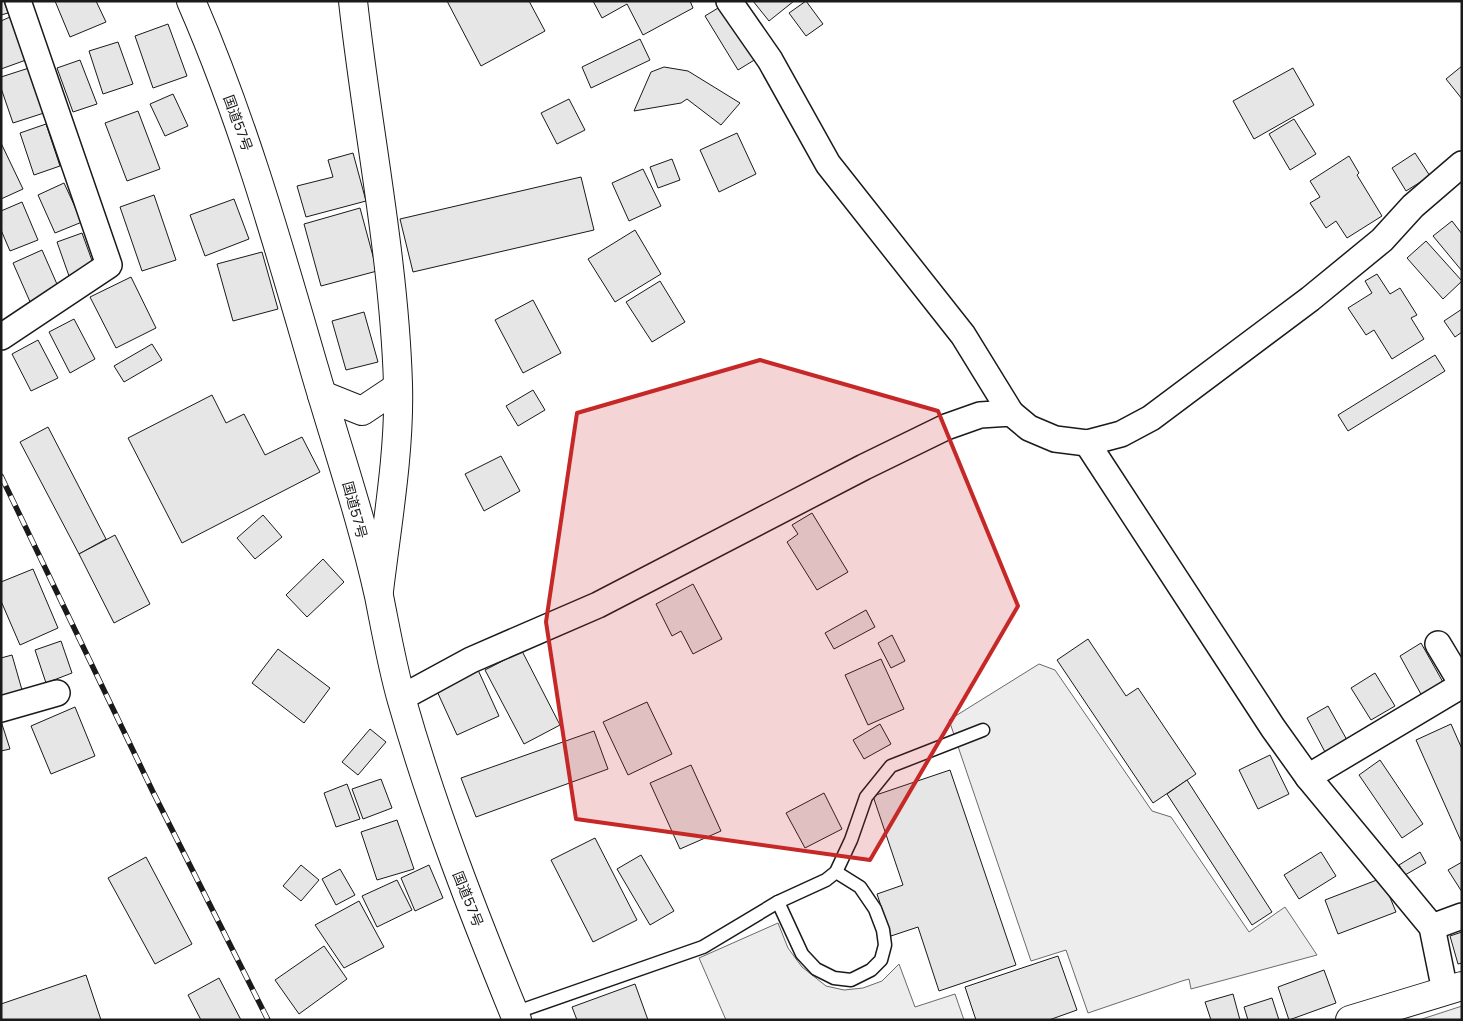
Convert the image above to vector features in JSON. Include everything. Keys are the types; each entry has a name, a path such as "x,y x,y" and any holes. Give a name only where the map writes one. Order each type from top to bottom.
{"main road":[{"name":"国道57号","path":"191,1 262,188 378,596 387,644 427,787 456,869 516,1016"},
{"path":"353,1 395,317 398,387 393,475 378,596"},
{"path":"322,395 362,411 398,387"},
{"path":"1350,1020 1453,989"}],"street":[{"path":"1,337 108,265 18,1"},
{"path":"729,1 770,60 828,164 963,335 1011,413 1029,428 1046,435 1087,444 1121,434 1151,418 1310,299 1382,240 1413,206 1462,164"},
{"path":"401,698 471,660 598,605 864,467 946,427 980,414 1011,413"},
{"path":"1087,444 1273,728 1308,777 1432,927 1453,989"},
{"path":"1308,777 1462,685 1438,644"},
{"path":"1,709 57,693"},
{"path":"1432,927 1462,916"}],"lane":[{"path":"516,1016 702,947 778,902 826,880 836,872 851,840 866,797 891,766 983,730"},
{"path":"778,902 802,954 816,969 834,978 850,980 871,970 881,960 885,945 883,930 875,909 860,887 836,872"}],"highlighted area":[{"path":"760,360 938,411 1018,606 870,860 576,819 546,622 577,413"}],"shaded area":[{"path":"1039,664 1055,670 1152,811 1171,817 1249,932 1285,907 1317,955 1191,989 1189,979 1088,1013 1066,950 1031,961 949,720"},
{"path":"778,923 788,948 802,967 826,986 844,990 863,988 882,981 899,964 915,1007 955,994 964,1020 726,1020 699,958"},
{"path":"1462,1006 1462,1020 1419,1020"}],"building":[{"path":"1,1 4,1 8,13 1,15"},
{"path":"55,1 96,1 106,22 70,37"},
{"path":"447,1 529,1 545,31 481,66"},
{"path":"593,1 690,1 693,8 643,35 627,4 602,18"},
{"path":"753,1 794,1 769,21"},
{"path":"806,1 823,24 806,36 789,13"},
{"path":"723,5 756,59 738,70 705,16"},
{"path":"10,17 26,60 1,69 1,21"},
{"path":"168,24 187,76 153,88 135,36"},
{"path":"640,39 650,60 591,88 582,67"},
{"path":"118,42 133,84 103,94 89,51"},
{"path":"80,60 97,104 73,112 57,68"},
{"path":"1462,66 1462,99 1446,79"},
{"path":"664,67 688,71 740,103 721,125 687,99 681,103 634,111 651,72"},
{"path":"29,68 44,113 13,123 1,88 1,77"},
{"path":"1293,68 1314,105 1254,139 1233,101"},
{"path":"173,94 188,126 165,136 150,104"},
{"path":"569,99 585,130 557,144 541,113"},
{"path":"138,111 160,169 127,181 105,123"},
{"path":"1294,119 1316,154 1290,170 1269,134"},
{"path":"46,124 60,166 34,175 20,133"},
{"path":"737,133 756,174 719,192 700,150"},
{"path":"1,143 23,189 1,199"},
{"path":"353,153 366,201 306,217 297,186 333,177 328,160"},
{"path":"1415,153 1430,176 1406,191 1392,168"},
{"path":"1349,156 1359,173 1357,175 1382,216 1347,238 1336,221 1326,228 1310,203 1320,197 1310,181"},
{"path":"672,159 680,180 658,188 650,167"},
{"path":"643,169 661,206 629,221 612,183"},
{"path":"581,177 594,230 413,272 400,219"},
{"path":"64,183 82,222 55,233 38,195"},
{"path":"154,195 176,260 142,271 120,207"},
{"path":"234,199 249,239 205,256 190,215"},
{"path":"22,202 38,240 10,251 1,230 1,211"},
{"path":"360,208 377,271 321,286 304,224"},
{"path":"1452,221 1462,234 1462,271 1433,236"},
{"path":"635,230 661,274 615,302 588,259"},
{"path":"82,233 94,266 69,276 57,242"},
{"path":"1426,241 1462,281 1443,299 1407,258"},
{"path":"42,250 60,291 31,304 13,263"},
{"path":"262,252 278,309 233,321 217,264"},
{"path":"1377,274 1390,294 1400,288 1417,315 1411,318 1424,339 1392,359 1374,330 1366,335 1348,308 1372,293 1365,281"},
{"path":"131,277 156,328 116,348 90,297"},
{"path":"660,281 685,322 652,342 626,302"},
{"path":"533,300 561,353 523,373 495,320"},
{"path":"1462,309 1462,332 1455,337 1444,321"},
{"path":"364,312 378,362 346,370 332,321"},
{"path":"74,319 95,359 70,373 49,332"},
{"path":"38,340 58,378 31,391 12,354"},
{"path":"152,344 162,360 124,382 114,366"},
{"path":"1435,355 1445,371 1348,431 1338,415"},
{"path":"533,390 545,410 518,426 506,406"},
{"path":"212,395 226,423 244,414 265,455 302,437 320,472 182,543 128,438"},
{"path":"48,427 106,539 79,554 20,442"},
{"path":"501,456 520,491 484,511 465,474"},
{"path":"812,513 848,572 817,590 787,542 798,534 792,525"},
{"path":"263,515 282,537 255,559 237,538"},
{"path":"115,535 150,604 114,623 79,554"},
{"path":"323,559 344,582 307,617 286,595"},
{"path":"33,569 58,628 20,645 1,601 1,582"},
{"path":"693,584 722,639 693,654 681,631 672,636 656,604"},
{"path":"866,610 875,627 834,649 825,633"},
{"path":"892,635 905,661 891,668 878,643"},
{"path":"1088,639 1126,696 1138,688 1196,774 1153,803 1057,660"},
{"path":"61,641 72,673 46,683 35,650"},
{"path":"1421,643 1444,684 1422,696 1400,656"},
{"path":"278,649 330,688 304,723 252,683"},
{"path":"522,651 560,725 524,744 485,670"},
{"path":"12,655 22,690 1,696 1,658"},
{"path":"881,659 904,709 868,725 845,675"},
{"path":"478,670 499,716 457,735 436,689"},
{"path":"1375,673 1395,706 1371,720 1351,688"},
{"path":"647,702 672,754 628,775 603,722"},
{"path":"1328,706 1347,740 1325,752 1307,718"},
{"path":"75,707 95,756 51,774 31,726"},
{"path":"1,721 10,749 1,751"},
{"path":"880,724 891,744 864,759 853,740"},
{"path":"1451,724 1462,749 1461,841 1416,740"},
{"path":"370,729 386,742 358,775 342,762"},
{"path":"594,731 608,769 476,817 461,778"},
{"path":"1270,755 1289,794 1258,809 1239,770"},
{"path":"1380,760 1423,824 1402,838 1359,775"},
{"path":"691,765 721,831 680,849 650,783"},
{"path":"950,770 1016,965 939,991 918,927 891,936 877,894 903,885 873,796"},
{"path":"381,779 392,808 363,819 352,789"},
{"path":"1187,780 1272,912 1252,925 1167,794"},
{"path":"347,784 360,819 336,827 324,793"},
{"path":"824,793 842,829 805,848 786,813"},
{"path":"397,820 414,869 377,880 361,832"},
{"path":"595,838 637,920 593,942 551,860"},
{"path":"1321,852 1336,876 1299,899 1284,875"},
{"path":"1420,852 1426,863 1405,875 1399,865"},
{"path":"641,855 674,911 650,925 617,869"},
{"path":"146,857 192,944 155,964 108,878"},
{"path":"1462,862 1462,892 1448,870"},
{"path":"301,865 319,880 301,901 283,886"},
{"path":"429,865 443,898 415,911 401,878"},
{"path":"340,869 355,895 336,905 322,879"},
{"path":"1382,878 1396,912 1338,934 1325,900"},
{"path":"397,880 412,910 377,927 362,896"},
{"path":"359,901 384,947 344,968 315,925"},
{"path":"1462,932 1462,963 1458,964 1450,936"},
{"path":"324,946 347,979 299,1014 275,980"},
{"path":"1058,956 1077,1010 1049,1020 976,1020 965,987"},
{"path":"1324,970 1336,1003 1289,1020 1278,987"},
{"path":"86,975 101,1020 1,1020 1,1004"},
{"path":"219,978 241,1020 201,1020 188,995"},
{"path":"635,984 648,1020 577,1020 572,1007"},
{"path":"1233,994 1240,1020 1211,1020 1205,1002"},
{"path":"1272,998 1279,1020 1248,1020 1244,1007"}],"railway":[{"path":"1,476 153,792 268,1020"}]}
